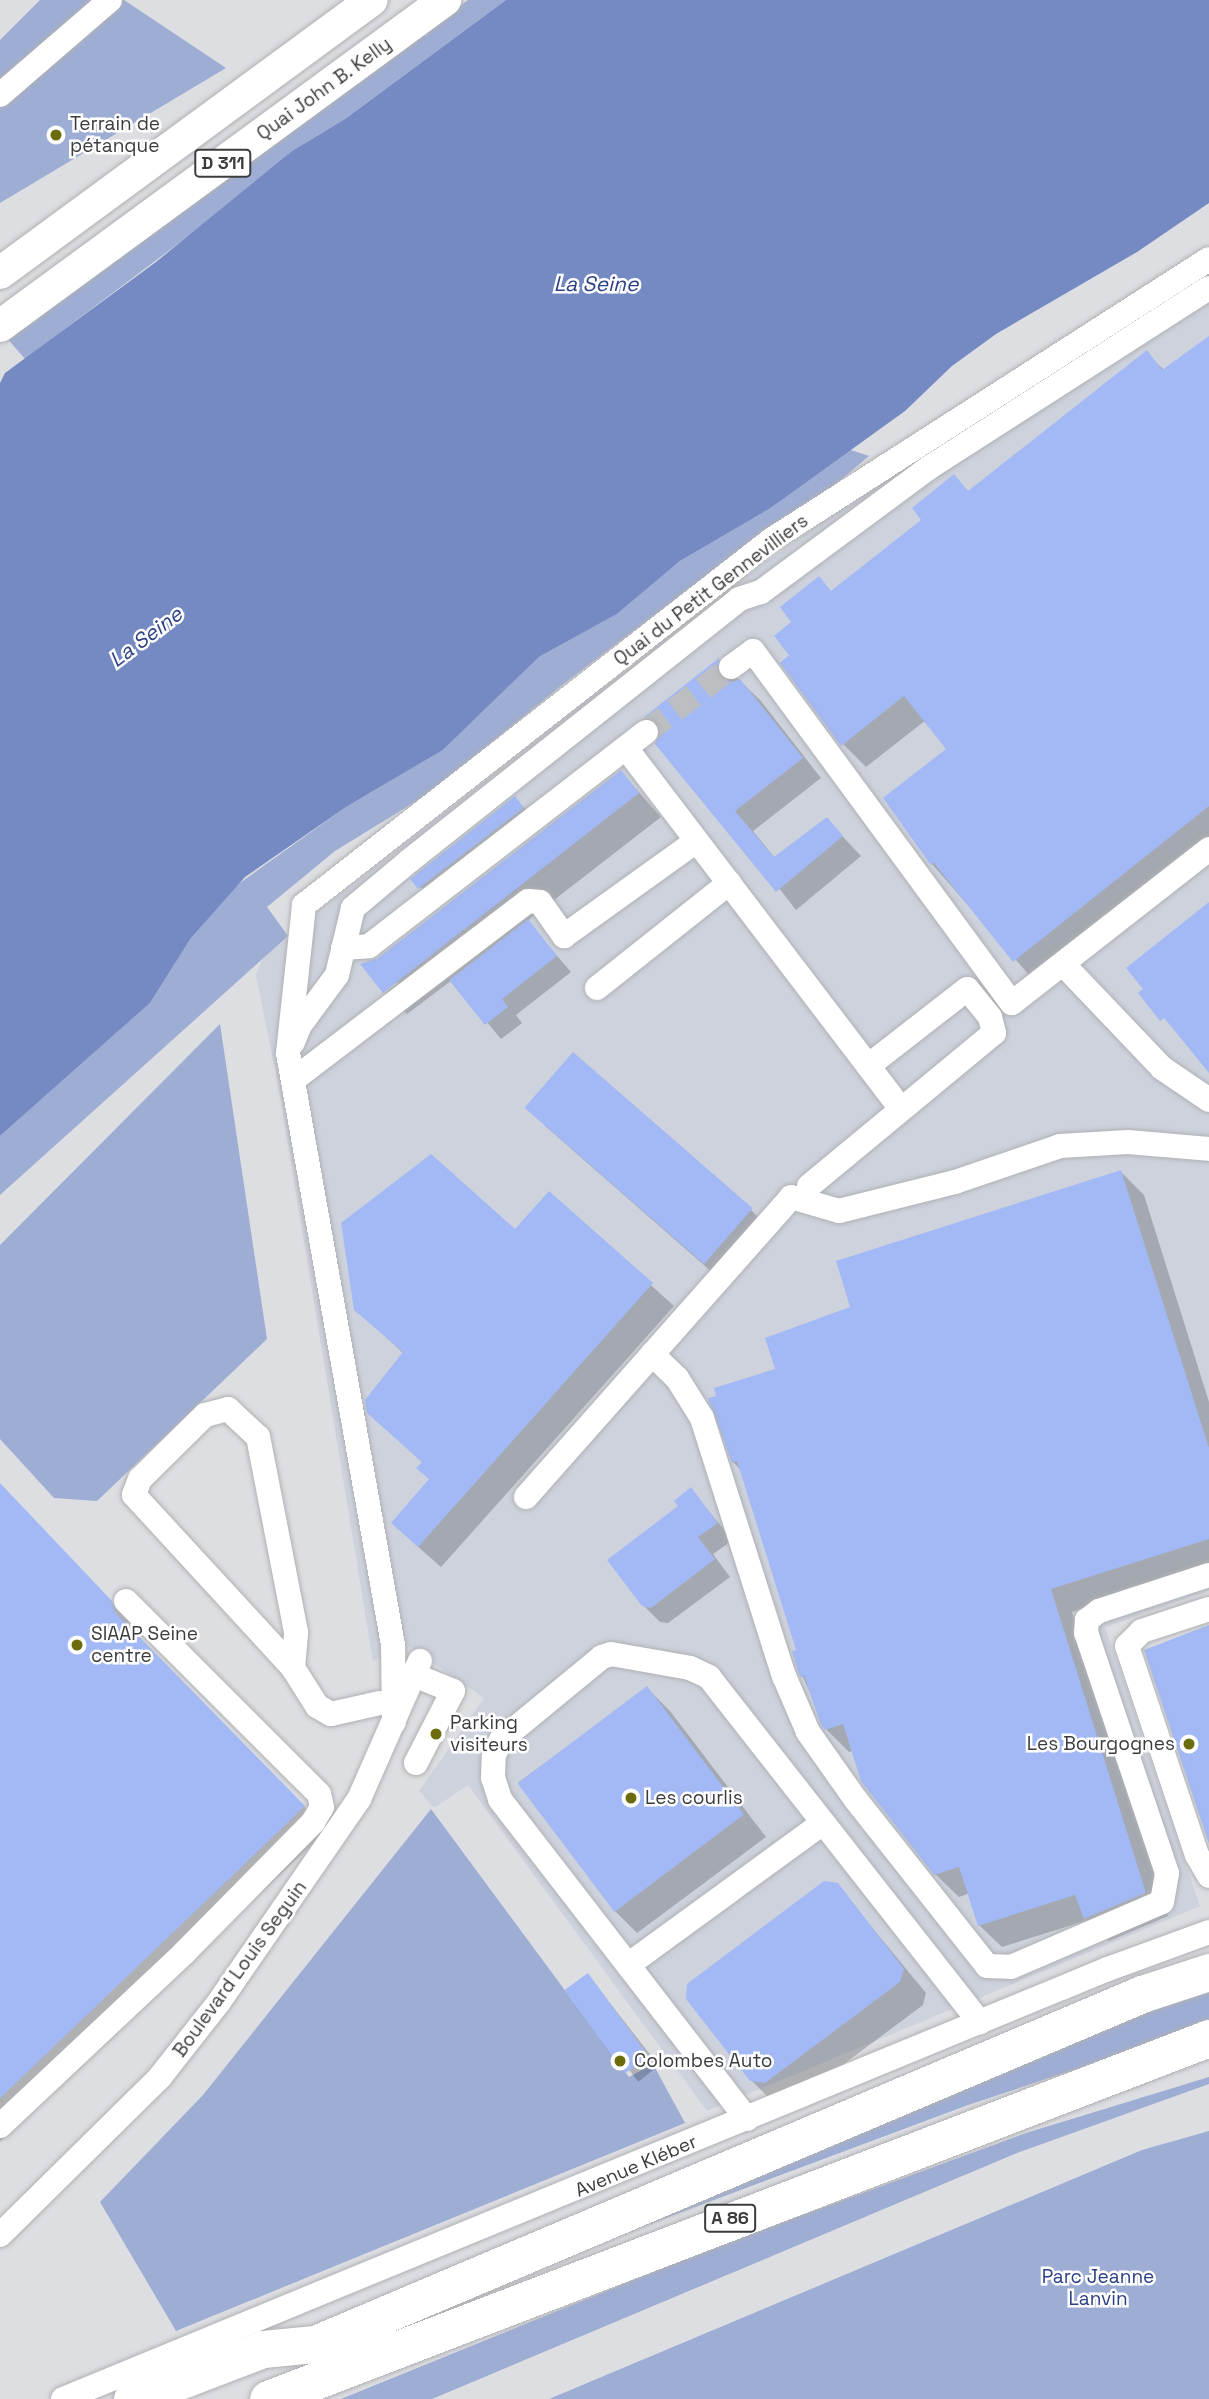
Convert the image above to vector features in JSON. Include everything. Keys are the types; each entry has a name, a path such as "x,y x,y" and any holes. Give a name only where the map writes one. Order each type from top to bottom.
{"highway":[{"name":"A 86","path":"201,2399 301,2355 315,2344 1142,1994 1209,1972"},
{"name":"A 86","path":"268,2399 1209,2038"},
{"path":"1157,2057 1190,2071 1209,2066"},
{"path":"132,2399 263,2349 315,2344"}],"main road":[{"name":"D 311","path":"0,273 372,0"},
{"name":"Quai John B. Kelly","path":"0,326 445,0"}],"street":[{"path":"0,95 110,0"},
{"name":"Quai du Petit Gennevilliers","path":"288,1053 304,905 771,540 1209,259"},
{"path":"293,1668 296,1632 258,1437 228,1409 205,1415 140,1479 134,1495 293,1668 317,1706 331,1714 387,1713 393,1645 288,1053 300,1024 328,992 353,908 535,765 687,638 739,599 761,592 930,467 1209,288"},
{"path":"731,667 753,651 1012,1003 1209,849"},
{"path":"343,948 369,946 646,732"},
{"path":"626,748 900,1107"},
{"path":"293,1080 528,901 540,902 564,936 696,841"},
{"path":"597,988 729,883"},
{"path":"1063,964 1162,1068 1209,1100"},
{"path":"809,1186 900,1107 995,1033 990,1017 967,989 868,1066"},
{"path":"526,1497 791,1198 839,1211 955,1182 1060,1146 1128,1142 1209,1149"},
{"path":"652,1354 677,1378 702,1418 784,1676 808,1732 979,1959 998,1969 1162,1902 1167,1873 1086,1633 1087,1620 1099,1611 1209,1575"},
{"path":"0,2126 184,1953 313,1822 322,1807 319,1794 126,1601"},
{"path":"1209,1609 1142,1632 1127,1646 1198,1855 1209,1876"},
{"path":"747,2119 500,1799 492,1767 501,1740 603,1657 611,1654 690,1668 709,1677 980,2022"},
{"name":"Boulevard Louis Seguin","path":"0,2235 160,2077 219,2002 359,1799 387,1713 417,1668 453,1691 416,1763"},
{"path":"628,1965 822,1823"},
{"name":"Avenue Kléber","path":"63,2399 980,2022 1209,1932"}],"shaded area":[{"path":"1209,266 1209,1591 1105,1627 1200,1906 707,2111 468,1785 434,1808 419,1791 484,1698 410,1647 373,1661 279,1090 256,975 265,953 743,579 857,497"}],"green space":[{"name":"Terrain de pétanque","path":"40,0 124,0 226,68 0,203 0,40"},
{"path":"468,0 506,0 345,119 292,151 256,185 25,359 6,337"},
{"path":"848,449 869,456 817,500 690,588 561,686 431,792 335,851 267,907 288,936 0,1195 0,1136 150,1003 191,938 230,890 346,807 443,750 539,657 617,614 680,561 769,509"},
{"path":"220,1024 267,1339 97,1501 54,1498 0,1439 0,1245"},
{"path":"431,1809 629,2077 653,2064 685,2123 176,2331 100,2202 203,2095"},
{"path":"1209,1984 1209,2025 968,2105 575,2252"},
{"path":"1209,2077 1209,2084 1017,2153 432,2399 341,2399 697,2254 1026,2133"},
{"name":"Parc Jeanne Lanvin","path":"1209,2131 1209,2399 549,2399 1142,2150"}],"water":[{"name":"La Seine","path":"506,0 1209,0 1209,203 1137,252 996,334 952,366 905,411 769,509 680,561 617,614 539,657 443,750 346,807 245,877 191,938 150,1003 0,1136 0,383 5,373 156,262 292,151 345,119"}],"building":[{"path":"1209,336 1209,806 1013,962 934,863 931,865 883,798 946,749 904,696 841,746 780,663 789,655 774,636 791,622 780,607 819,576 831,591 921,520 912,508 954,474 968,491 1147,350 1162,370"},
{"path":"719,658 719,676 732,682 740,679 803,758 735,811 774,857 827,817 843,836 776,892 655,744 661,729 652,719 644,717"},
{"path":"621,770 639,793 383,993 360,964 378,958"},
{"path":"515,796 524,808 418,889 410,879"},
{"path":"1209,902 1209,1073 1164,1018 1160,1021 1138,993 1143,989 1126,968"},
{"path":"528,919 557,956 502,999 508,1007 485,1025 449,980"},
{"path":"573,1052 753,1208 704,1264 524,1108"},
{"path":"431,1154 515,1229 549,1191 653,1283 418,1547 391,1523 429,1479 416,1468 422,1462 367,1413 365,1400 403,1352 354,1310 341,1223"},
{"path":"1121,1170 1209,1448 1209,1539 1051,1589 1146,1893 1084,1919 1075,1895 978,1926 959,1867 934,1875 861,1781 843,1724 825,1730 821,1725 804,1675 801,1678 798,1671 792,1651 796,1650 737,1461 732,1463 708,1398 716,1396 714,1388 775,1369 765,1338 850,1307 836,1261"},
{"name":"SIAAP Seine centre","path":"0,1483 112,1601 115,1612 305,1806 0,2098"},
{"path":"691,1487 718,1523 698,1537 715,1559 651,1608 642,1606 607,1560 678,1506 674,1501"},
{"name":"Les Bourgognes","path":"1209,1625 1209,1844 1144,1650"},
{"name":"Les courlis","path":"647,1686 744,1815 615,1912 518,1783"},
{"path":"824,1881 838,1883 904,1969 900,1982 765,2083 750,2081 686,1999 687,1984"},
{"path":"588,1973 649,2056 625,2073 565,1990"}],"tunnel":[{"path":"646,732 731,667"}],"place":[{"name":"Terrain de pétanque","path":"56,135"},
{"name":"SIAAP Seine centre","path":"77,1645"},
{"name":"Parking visiteurs","path":"436,1734"},
{"name":"Les Bourgognes","path":"1189,1744"},
{"name":"Les courlis","path":"631,1798"},
{"name":"Colombes Auto","path":"620,2061"}]}
